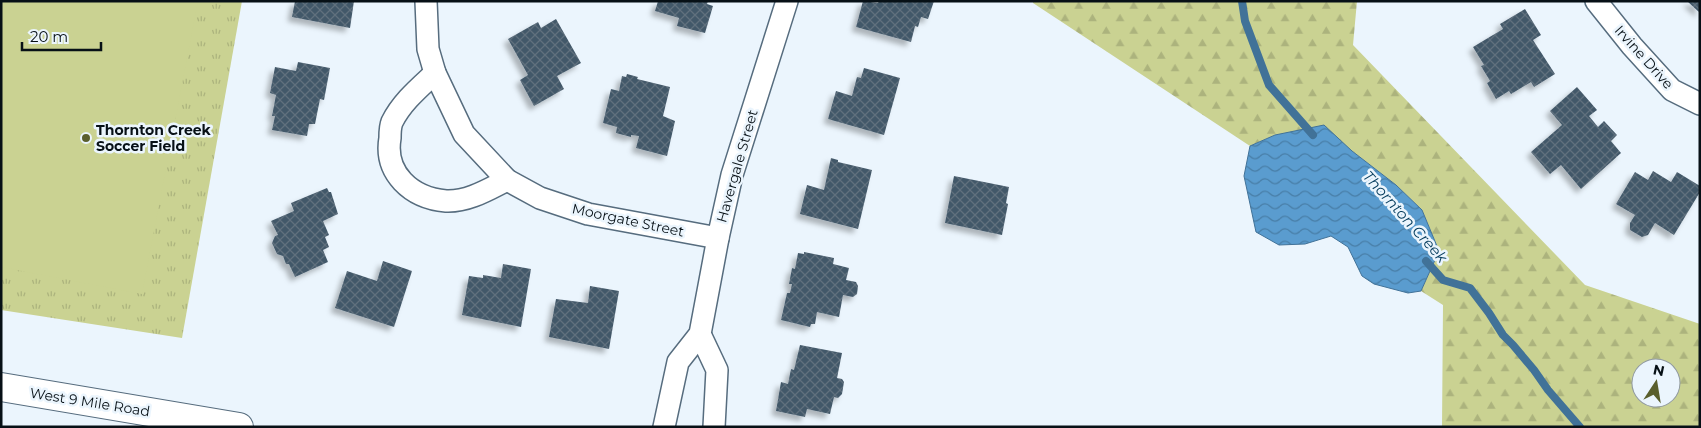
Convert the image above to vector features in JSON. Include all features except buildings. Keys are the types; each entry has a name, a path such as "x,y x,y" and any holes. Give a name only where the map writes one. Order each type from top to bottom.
{"street":[{"name":"Moorgate Street","path":"426,1 428,49 435,73 464,134 507,180 540,198 588,214 718,238"},
{"name":"Havergale Street","path":"664,427 678,362 700,334 732,175 787,1"},
{"name":"Irvine Drive","path":"1596,1 1632,46 1672,90 1700,104"},
{"path":"435,73 405,102 392,124 388,146 392,168 403,183 421,195 446,201 473,197 507,180"},
{"path":"700,334 717,370 714,427"},
{"name":"West 9 Mile Road","path":"1,387 239,427"}],"green space":[{"name":"Thornton Creek Soccer Field","path":"1,1 242,1 182,338 1,310"},
{"name":"Thornton Creek Soccer Field","path":"3,1 198,1 142,294 1,267 1,8"},
{"path":"1033,1 1357,1 1353,45 1585,285 1700,324 1700,427 1442,427 1443,305 1421,291 1439,251 1422,210 1396,185 1352,151 1275,135 1250,146 1033,3"}],"water":[{"path":"1324,125 1352,151 1396,185 1422,210 1439,251 1421,291 1408,293 1374,284 1362,276 1348,247 1331,236 1305,244 1279,245 1256,232 1244,176 1250,146 1275,135"}],"waterway":[{"name":"Thornton Creek","path":"1242,1 1245,21 1269,85 1313,135"},
{"name":"Thornton Creek","path":"1426,261 1443,280 1470,288 1503,335 1580,427"}],"place":[{"name":"Thornton Creek Soccer Field","path":"86,138"}]}
